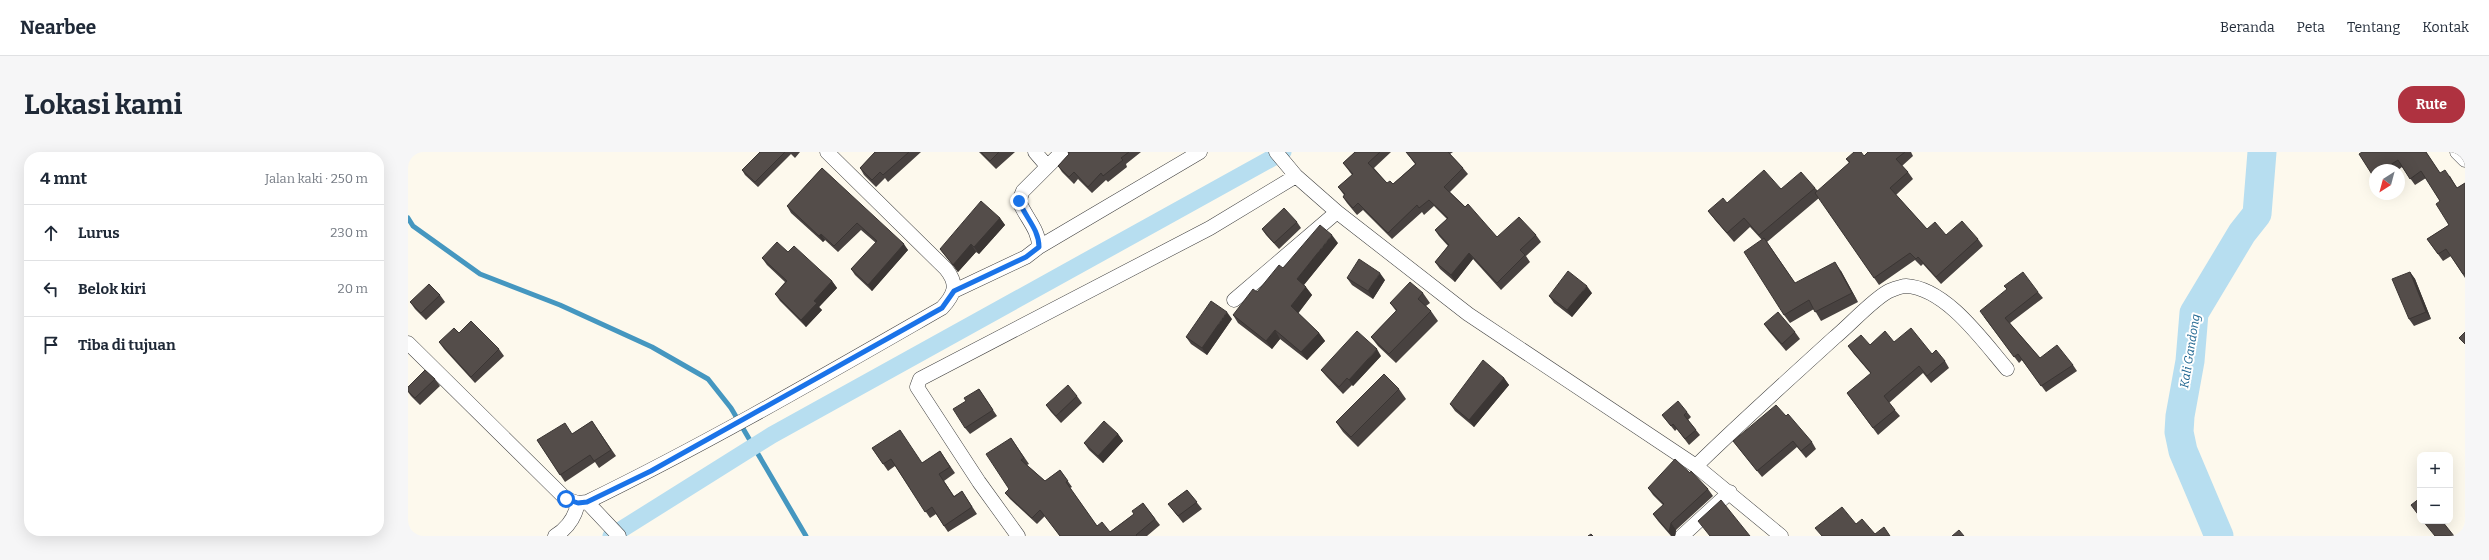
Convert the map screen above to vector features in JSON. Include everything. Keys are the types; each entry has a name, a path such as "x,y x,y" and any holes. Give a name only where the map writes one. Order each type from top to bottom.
{"street":[{"path":"827,152 946,269 953,278 954,291"},
{"path":"1035,152 1047,166"},
{"path":"1039,247 1039,236 1022,211 1019,201 1023,191 1062,152"},
{"path":"555,536 575,516 582,503 651,471 942,308 954,291 1026,257 1039,247 1200,152"},
{"path":"1276,152 1296,176 1336,212 1468,314 1696,466 1730,492 1781,536"},
{"path":"2457,152 2465,160"},
{"path":"1018,536 979,482 917,387 920,379 1197,235 1296,176"},
{"path":"1234,300 1336,212"},
{"path":"1696,466 1736,427 1888,291 1905,286 1919,288 1935,296 1959,314 2007,369"},
{"path":"408,343 566,499 582,503 601,518 619,536"},
{"path":"1682,536 1730,492"}],"building":[{"path":"760,152 785,152 755,182 742,170"},
{"path":"875,152 909,152 883,175 880,172 872,180 860,168"},
{"path":"981,152 999,152 990,161"},
{"path":"1068,152 1129,152 1121,158 1123,160 1103,176 1101,173 1088,187 1074,172 1069,177 1058,166 1069,154"},
{"path":"1355,152 1380,152 1368,163 1387,183 1390,181 1393,184 1416,164 1406,152 1448,152 1463,168 1444,187 1465,207 1468,204 1497,237 1519,217 1536,235 1520,250 1525,255 1497,283 1469,253 1451,275 1435,262 1449,245 1435,230 1448,218 1429,200 1419,208 1417,205 1388,233 1358,203 1353,208 1343,197 1345,194 1338,187 1353,174 1343,163"},
{"path":"1854,152 1861,152 1864,156 1868,152 1905,152 1896,159 1908,172 1890,188 1927,229 1935,222 1946,235 1962,221 1978,239 1936,277 1918,257 1916,259 1910,253 1874,278 1815,193 1850,162 1846,159"},
{"path":"2362,152 2426,152 2440,173 2445,170 2457,188 2465,183 2465,273 2463,274 2446,249 2438,254 2427,239 2449,225 2436,204 2440,201 2421,171 2410,179 2405,171 2405,164 2401,164 2398,160 2392,164 2369,164 2369,170 2359,154"},
{"path":"822,168 904,244 868,285 851,269 877,241 857,223 834,246 821,234 819,236 787,206"},
{"path":"1764,170 1781,189 1801,172 1815,188 1759,235 1744,218 1727,233 1708,211 1723,198 1727,203"},
{"path":"981,201 1000,218 974,247 971,244 953,265 940,249"},
{"path":"1284,208 1297,222 1274,243 1262,229"},
{"path":"1320,225 1332,235 1297,279 1306,287 1291,306 1319,333 1301,352 1275,330 1266,341 1233,315 1253,289 1257,292 1279,265 1283,268"},
{"path":"1764,238 1795,283 1835,262 1852,293 1815,312 1809,300 1784,315 1744,252"},
{"path":"777,242 788,252 794,246 832,281 814,301 817,303 801,320 775,294 787,281 762,258"},
{"path":"1359,259 1380,273 1368,291 1347,278"},
{"path":"1568,271 1587,286 1567,310 1549,296"},
{"path":"2023,272 2038,292 2005,318 2040,358 2057,345 2073,365 2041,386 2018,354 2014,357 1980,311 2007,289 2004,286"},
{"path":"2410,272 2426,312 2409,319 2392,279"},
{"path":"1410,282 1423,293 1418,299 1431,311 1389,354 1371,337 1397,310 1390,303"},
{"path":"429,284 440,295 421,313 410,302"},
{"path":"1211,301 1227,312 1202,348 1186,337"},
{"path":"1778,312 1795,332 1782,344 1764,324"},
{"path":"471,321 499,349 471,377 439,342 454,328 459,333"},
{"path":"1911,328 1932,354 1936,350 1945,361 1927,376 1919,366 1884,396 1895,410 1873,428 1847,393 1871,373 1848,346 1861,335 1870,345 1885,331 1894,342"},
{"path":"1357,331 1377,349 1349,380 1347,378 1339,387 1321,370"},
{"path":"2465,332 2465,344 2459,338"},
{"path":"1483,360 1504,378 1469,420 1450,404"},
{"path":"425,370 435,379 415,398 408,391 408,387"},
{"path":"1384,374 1399,389 1351,437 1336,422"},
{"path":"1068,385 1077,396 1056,416 1046,405"},
{"path":"979,389 993,410 965,428 953,409 966,401 964,398"},
{"path":"1678,401 1687,412 1684,415 1696,430 1685,439 1673,424 1671,426 1662,415"},
{"path":"1776,405 1786,416 1788,414 1812,442 1801,451 1793,441 1757,471 1733,441"},
{"path":"592,421 611,450 594,461 590,455 560,475 537,440 565,423 572,434"},
{"path":"1104,421 1118,434 1098,456 1084,443"},
{"path":"900,430 922,463 940,451 950,467 939,474 954,497 962,491 972,507 944,526 932,507 925,512 891,459 883,464 872,448"},
{"path":"1011,438 1024,458 1021,460 1045,481 1060,470 1068,481 1066,482 1097,526 1102,522 1110,532 1134,514 1132,511 1143,503 1155,519 1136,535 1137,536 1060,536 1040,510 1032,518 1005,493 1009,489 986,454"},
{"path":"1675,459 1690,473 1691,471 1708,489 1671,523 1669,532 1653,514 1664,504 1648,488"},
{"path":"1187,490 1197,502 1178,516 1168,504"},
{"path":"1721,500 1750,536 1710,536 1698,521"},
{"path":"2417,500 2417,513 2411,505"},
{"path":"1842,507 1856,524 1862,519 1875,534 1884,527 1890,536 1822,536 1815,528"},
{"path":"2425,524 2444,524 2454,536 2435,536"},
{"path":"1959,530 1964,536 1952,536"}],"waterway":[{"path":"611,536 772,435 1283,152"},
{"name":"Kali Gandong","path":"2219,536 2183,451 2179,432 2180,416 2190,361 2194,313 2242,233 2257,214 2262,152"},
{"path":"408,218 413,226 480,274 560,305 652,347 708,379 731,408 806,536"}],"route":[{"path":"566,499 578,503 587,502 651,471 942,308 951,298 954,291 1026,257 1039,247 1039,236 1022,211 1019,201"}]}
